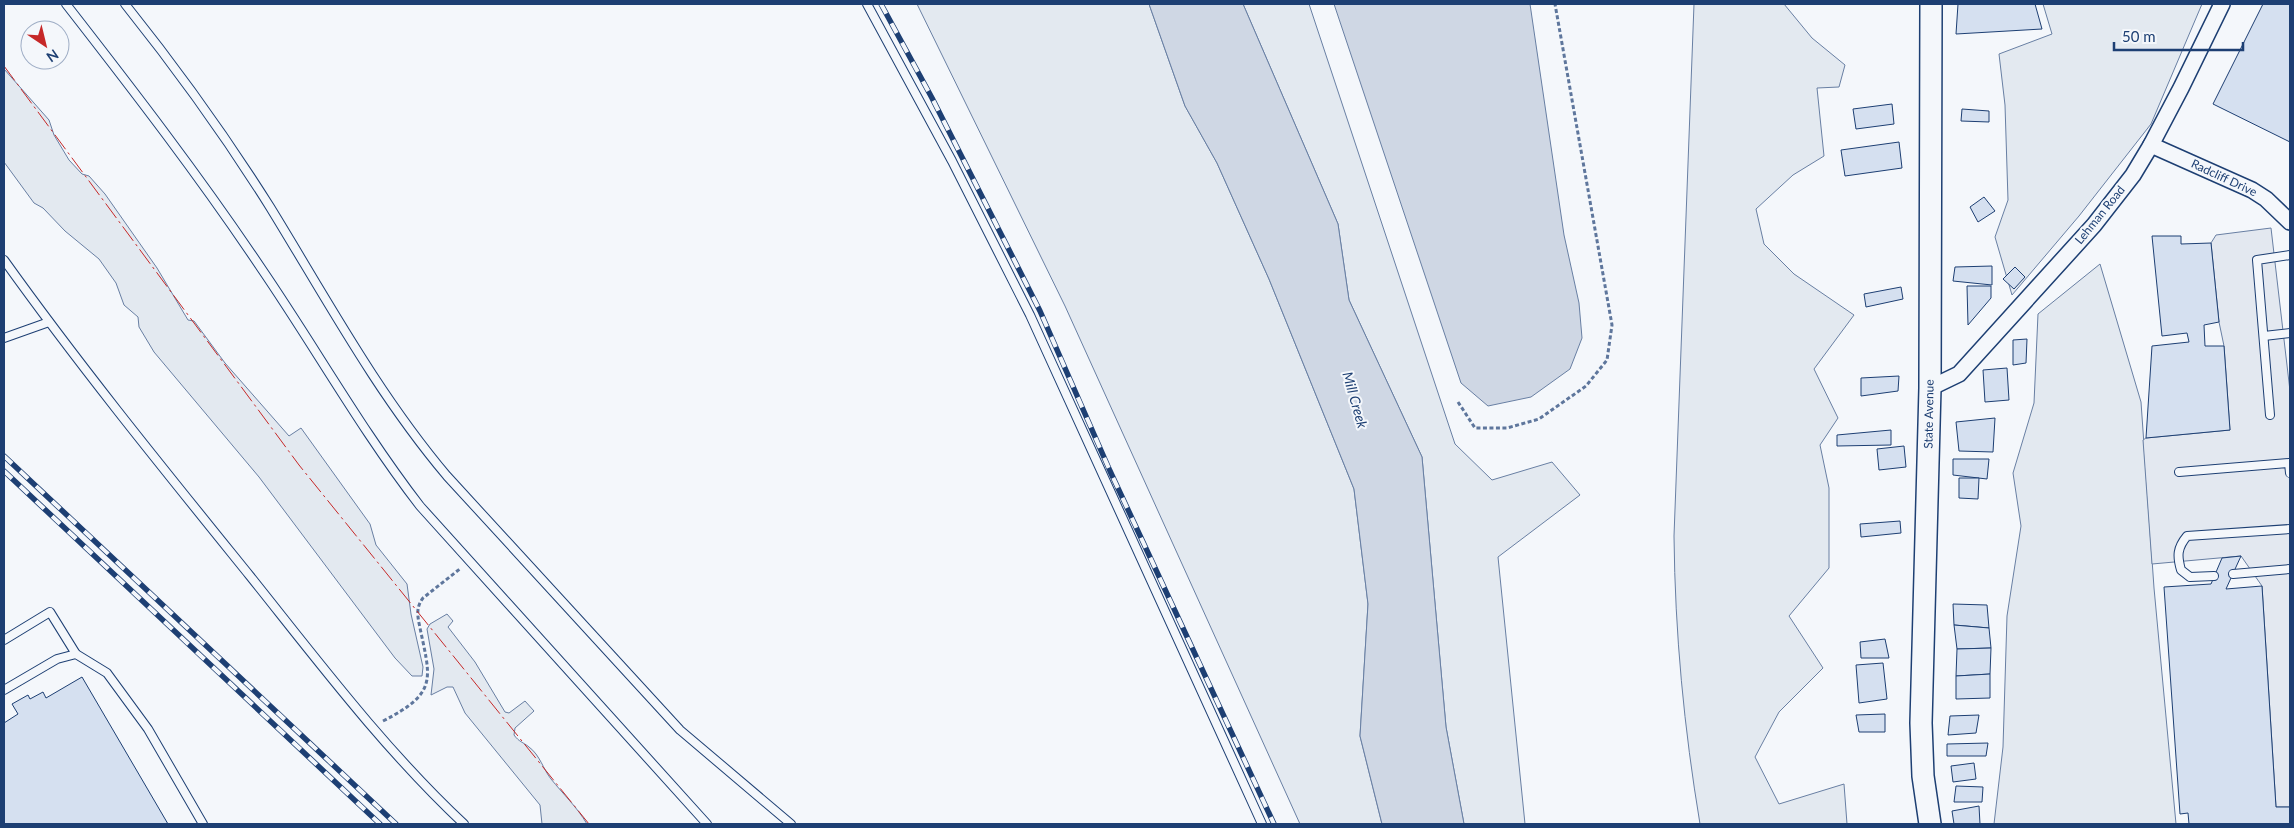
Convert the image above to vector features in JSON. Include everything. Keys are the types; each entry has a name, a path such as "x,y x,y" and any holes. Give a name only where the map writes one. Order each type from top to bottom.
{"main road":[{"name":"State Avenue","path":"1930,824 1923,776 1921,723 1930,388 1931,4"}],"street":[{"name":"Lehman Road","path":"1930,388 1959,374 2094,225 2133,175 2151,145 2222,4"},
{"name":"Radcliff Drive","path":"2151,145 2252,190 2266,199 2290,222"}],"lane":[{"path":"66,4 164,131 224,215 405,488 468,562 707,824"},
{"path":"125,4 163,53 241,163 364,361 420,444 447,476 680,730 791,824"},
{"path":"867,4 952,161 1030,315 1262,824"},
{"path":"2270,415 2257,260 2290,255"},
{"path":"4,260 132,431 372,727 418,779 464,824"},
{"path":"4,338 49,322"},
{"path":"2264,336 2290,333"},
{"path":"2179,472 2290,463 2290,473"},
{"path":"2214,576 2190,577 2181,570 2178,556 2180,545 2187,536 2290,529"},
{"path":"2233,574 2290,568"},
{"path":"4,640 50,612 76,654 107,673 148,729 203,824"},
{"path":"4,690 57,659 76,654"}],"path":[{"path":"1458,402 1475,428 1507,428 1539,419 1586,386 1607,360 1612,325 1555,4"},
{"path":"372,727 412,704 424,689 429,672 419,620 419,604 423,598 468,562"}],"shaded area":[{"path":"917,4 1149,4 1185,106 1217,163 1269,279 1354,489 1368,604 1360,736 1382,824 1300,824 1065,306"},
{"path":"1243,4 1309,4 1455,444 1492,480 1552,462 1580,495 1498,557 1525,824 1464,824 1446,727 1422,457 1349,300 1338,224"},
{"path":"1694,4 1784,4 1812,38 1845,65 1839,87 1817,88 1824,156 1793,175 1756,209 1764,244 1794,274 1854,315 1814,369 1838,418 1820,445 1829,488 1829,568 1789,616 1823,668 1779,712 1755,757 1779,804 1844,784 1847,824 1700,824 1681,681 1676,609 1674,536"},
{"path":"2043,4 2202,4 2151,124 2079,216 2012,295 1995,237 2008,200 2005,105 1999,54 2052,34"},
{"path":"4,69 49,120 54,135 69,160 82,174 89,176 105,194 157,268 188,320 194,321 225,363 289,436 301,428 370,524 376,545 407,584 411,614 423,667 422,676 412,676 395,658 259,477 154,352 139,327 138,317 124,305 116,283 99,259 65,231 43,208 34,203 4,162"},
{"path":"2271,228 2290,391 2290,807 2276,807 2262,586 2241,556 2152,564 2143,440 2146,438 2230,430 2224,346 2219,322 2211,243 2216,235"},
{"path":"2100,264 2141,402 2154,588 2176,824 1994,824 2003,747 2007,616 2021,526 2013,473 2034,403 2038,314"},
{"path":"447,614 453,621 448,627 475,662 505,712 509,713 525,701 534,711 515,728 514,735 536,754 551,779 587,824 542,824 540,805 465,713 453,687 447,687 431,695 434,669 427,629 430,624"}],"water":[{"name":"Mill Creek","path":"1149,4 1243,4 1338,224 1349,300 1422,457 1446,727 1464,824 1382,824 1360,736 1368,604 1354,489 1269,279 1217,163 1185,106"},
{"path":"1334,4 1530,4 1564,235 1579,303 1582,338 1570,369 1531,397 1488,406 1461,383"}],"building":[{"path":"1958,4 2035,4 2042,29 1956,34"},
{"path":"2263,4 2290,4 2290,142 2213,104"},
{"path":"1892,104 1894,124 1856,129 1853,109"},
{"path":"1962,109 1989,111 1989,122 1961,121"},
{"path":"1899,142 1902,168 1845,176 1841,150"},
{"path":"1984,197 1995,211 1978,222 1970,207"},
{"path":"2152,236 2181,236 2181,244 2211,243 2219,322 2204,325 2205,346 2224,346 2230,430 2146,438 2152,346 2189,342 2187,333 2162,336"},
{"path":"1992,266 1992,285 1953,281 1955,267"},
{"path":"2015,267 2025,277 2014,289 2003,279"},
{"path":"1967,286 1991,286 1991,298 1968,325"},
{"path":"1901,287 1903,299 1866,307 1864,294"},
{"path":"2027,339 2026,363 2013,365 2013,340"},
{"path":"2007,368 2009,400 1985,402 1983,370"},
{"path":"1899,376 1898,391 1861,396 1861,378"},
{"path":"1995,418 1993,452 1959,451 1956,422"},
{"path":"1891,430 1891,445 1837,446 1837,435"},
{"path":"1904,446 1906,467 1879,470 1877,449"},
{"path":"1953,459 1989,459 1987,479 1953,475"},
{"path":"1959,478 1979,478 1978,499 1959,498"},
{"path":"1900,521 1901,533 1861,537 1860,524"},
{"path":"2241,556 2226,589 2262,586 2276,807 2290,807 2290,824 2189,824 2188,813 2180,814 2164,587 2211,584 2222,558"},
{"path":"1953,604 1987,605 1989,628 1954,625"},
{"path":"1954,625 1989,628 1991,648 1957,649"},
{"path":"1885,639 1889,658 1861,658 1860,642"},
{"path":"1991,648 1990,674 1956,676 1957,649"},
{"path":"1883,663 1887,699 1859,703 1856,665"},
{"path":"1990,674 1990,698 1956,699 1956,676"},
{"path":"82,677 168,824 4,824 4,723 18,714 12,704 28,695 30,699 43,692 46,698"},
{"path":"1885,714 1885,732 1859,732 1856,715"},
{"path":"1979,715 1976,733 1948,735 1950,716"},
{"path":"1988,743 1986,756 1947,756 1947,744"},
{"path":"1974,763 1976,779 1953,782 1951,766"},
{"path":"1956,786 1983,787 1982,802 1954,802"},
{"path":"1979,806 1980,824 1954,824 1952,811"}],"railway":[{"path":"881,4 932,98 1040,311 1110,471 1274,824"},
{"path":"4,456 396,824"},
{"path":"4,471 380,824"}],"power":[{"path":"4,66 299,465 589,824"}]}
